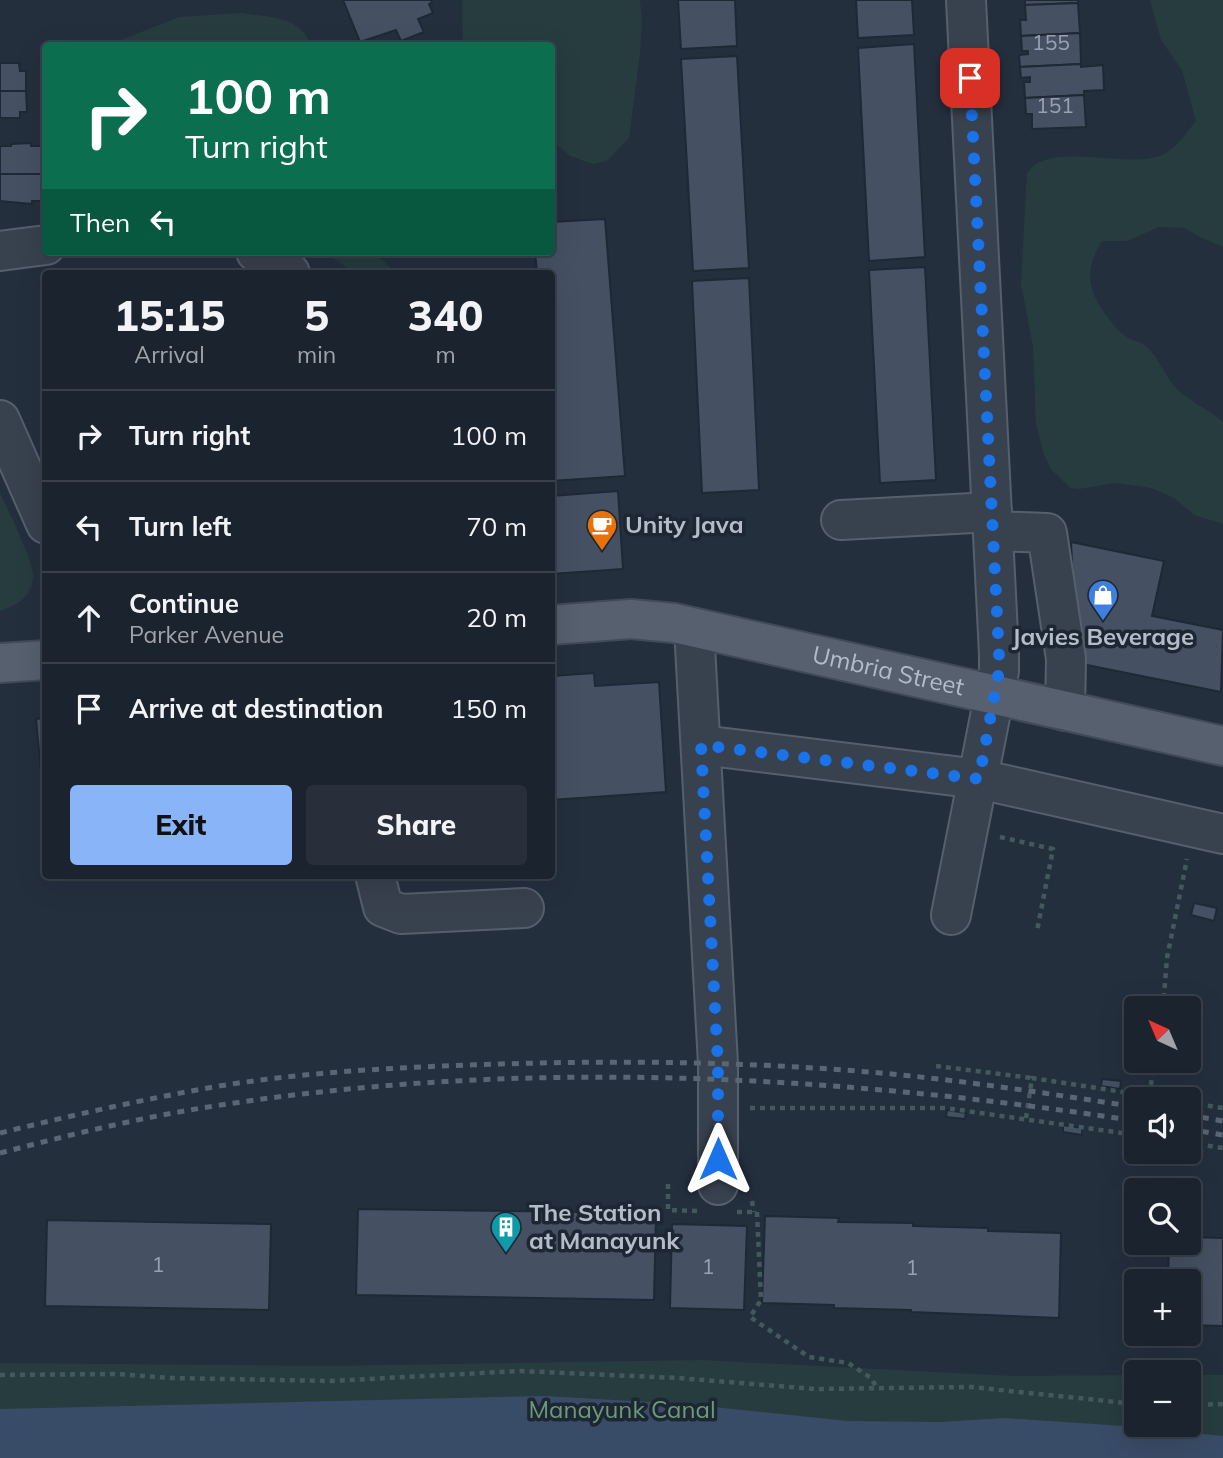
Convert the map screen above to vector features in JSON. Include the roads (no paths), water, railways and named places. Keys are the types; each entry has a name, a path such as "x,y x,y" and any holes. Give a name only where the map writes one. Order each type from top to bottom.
{"main road":[{"name":"Umbria Street","path":"555,625 653,619 1223,746"},
{"path":"0,663 42,660"}],"street":[{"path":"951,915 995,695 999,654 966,0"},
{"path":"0,251 42,246"},
{"path":"262,256 285,270"},
{"path":"0,420 42,515"},
{"path":"841,520 992,522 1047,533 1066,659 1065,711"},
{"path":"694,628 718,1065 717,1203"},
{"path":"701,745 979,779 1223,834"},
{"path":"376,879 383,907 401,914 524,908"}],"water":[{"path":"544,1396 685,1404 848,1421 940,1422 1004,1418 1124,1426 1124,1437 1201,1437 1201,1434 1223,1436 1223,1458 0,1458 0,1409"}],"railway":[{"path":"0,1133 219,1086 324,1073 465,1065 651,1062 802,1067 902,1075 1124,1105"},
{"path":"0,1153 104,1127 208,1107 323,1092 439,1082 556,1078 672,1078 789,1083 905,1092 1124,1119"},
{"path":"1201,1117 1223,1121"},
{"path":"1201,1131 1223,1135"}],"place":[{"name":"Unity Java","path":"602,552"},
{"name":"Javies Beverage","path":"1103,622"},
{"name":"The Station at Manayunk","path":"506,1254"}],"park label":[{"name":"Manayunk Canal","path":"622,1410"}]}
